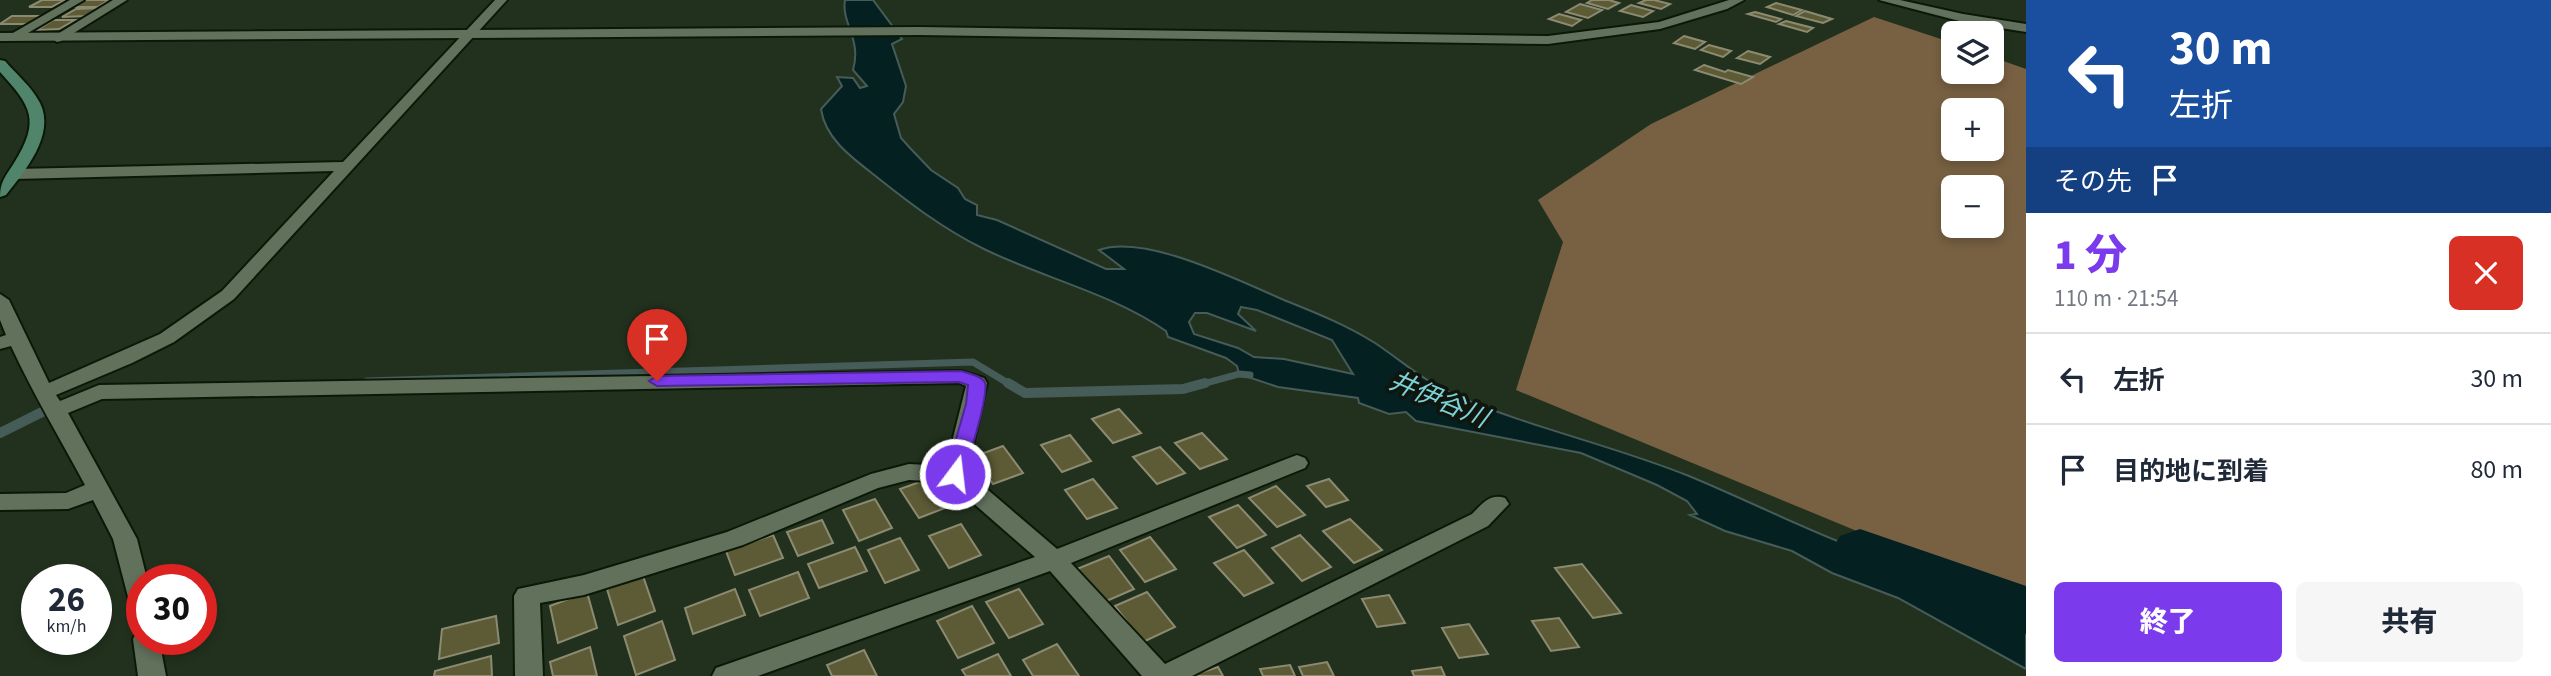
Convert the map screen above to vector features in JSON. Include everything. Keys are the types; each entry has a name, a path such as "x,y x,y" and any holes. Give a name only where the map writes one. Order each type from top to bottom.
{"main road":[{"path":"0,64 34,103 37,118 33,140 15,174 0,192"}],"street":[{"path":"6,37 78,0"},
{"path":"57,38 121,0"},
{"path":"49,402 197,319 242,281 501,0"},
{"path":"6,37 919,31 1548,40 1660,25 1738,0"},
{"path":"1885,0 1963,18 2026,28"},
{"path":"15,174 347,166"},
{"path":"0,300 9,340 49,402 98,489 125,539 131,564"},
{"path":"49,402 99,393 961,377 977,383 955,474"},
{"path":"726,676 1054,560 1297,463"},
{"path":"529,676 527,596 584,585 735,539 871,482 909,472 955,474 1054,560 1159,676"},
{"path":"0,502 68,501 98,489"},
{"path":"1166,676 1480,520 1497,504"},
{"path":"149,655 152,676"}],"shaded area":[{"path":"1874,17 1941,39 1941,84 2004,84 2004,61 2026,69 2026,601 1516,390 1563,242 1538,200 1651,124"}],"water":[{"path":"845,0 873,0 902,39 892,44 906,86 903,102 894,114 901,138 931,170 958,188 965,199 977,205 977,215 997,220 1106,269 1124,269 1099,250 1119,247 1142,248 1195,263 1344,326 1455,395 1689,476 1825,536 2026,617 2026,669 1898,598 1832,573 1792,551 1725,531 1690,515 1697,514 1687,501 1657,485 1581,453 1416,421 1406,412 1389,414 1359,403 1358,398 1278,387 1239,374 1237,366 1226,358 1168,337 1166,331 1123,306 1007,259 954,233 899,195 848,154 833,138 823,119 821,109 842,86 837,77 853,78 860,88 867,86 853,70 855,49","holes":["1241,307 1257,310 1332,340 1353,374 1284,359 1254,357 1238,348 1194,334 1189,322 1195,313 1207,313 1256,331 1238,314"]}],"building":[{"path":"42,0 65,0 52,7 29,7"},
{"path":"85,0 109,0 98,7 72,7"},
{"path":"1592,0 1619,3 1608,9 1587,3"},
{"path":"1646,0 1670,4 1661,9 1639,3"},
{"path":"1776,3 1802,10 1793,15 1767,7"},
{"path":"1580,4 1602,10 1588,18 1566,12"},
{"path":"1631,5 1653,11 1643,17 1620,11"},
{"path":"99,8 86,16 62,17 76,9"},
{"path":"1805,11 1832,19 1823,23 1796,16"},
{"path":"1755,12 1781,19 1776,22 1748,14"},
{"path":"1559,14 1581,20 1572,26 1549,19"},
{"path":"12,16 47,16 33,24 0,24"},
{"path":"53,20 75,20 59,29 37,30"},
{"path":"1786,21 1813,28 1807,32 1779,24"},
{"path":"1684,36 1705,42 1695,49 1674,43"},
{"path":"1709,45 1731,51 1723,57 1701,50"},
{"path":"1748,51 1770,57 1760,64 1737,58"},
{"path":"1704,65 1753,77 1741,84 1695,70"},
{"path":"1119,409 1141,433 1113,443 1092,419"},
{"path":"1202,433 1227,459 1200,469 1175,443"},
{"path":"1070,435 1091,461 1062,472 1041,445"},
{"path":"1003,446 1023,473 993,484 973,457"},
{"path":"1160,447 1185,473 1157,484 1133,457"},
{"path":"931,478 950,506 919,518 900,489"},
{"path":"1093,479 1117,508 1087,519 1065,490"},
{"path":"1329,479 1348,500 1326,507 1307,486"},
{"path":"1276,486 1305,515 1277,527 1249,498"},
{"path":"875,499 892,528 859,541 843,510"},
{"path":"1238,505 1266,535 1237,548 1209,517"},
{"path":"1350,519 1382,550 1354,563 1323,531"},
{"path":"822,520 833,543 798,556 787,532"},
{"path":"961,524 981,555 949,568 929,536"},
{"path":"773,535 783,558 735,575 726,551"},
{"path":"1300,535 1331,567 1302,581 1272,548"},
{"path":"1150,537 1176,569 1145,582 1120,550"},
{"path":"900,538 919,570 885,583 868,550"},
{"path":"855,547 867,571 819,588 808,564"},
{"path":"1244,550 1273,583 1244,596 1214,563"},
{"path":"1109,556 1134,589 1102,603 1077,569"},
{"path":"1582,564 1621,613 1593,618 1555,568"},
{"path":"798,572 809,598 760,616 749,590"},
{"path":"643,576 655,611 618,625 607,589"},
{"path":"735,589 745,615 693,634 685,608"},
{"path":"1019,589 1043,624 1009,638 986,602"},
{"path":"587,592 597,628 558,643 550,606"},
{"path":"1147,592 1175,627 1143,642 1115,606"},
{"path":"1389,595 1405,623 1377,627 1362,599"},
{"path":"972,606 994,643 958,658 937,621"},
{"path":"496,616 499,643 439,659 442,629"},
{"path":"1559,618 1579,647 1551,651 1532,621"},
{"path":"662,621 675,660 636,675 624,636"},
{"path":"1469,624 1488,654 1459,658 1442,628"},
{"path":"1057,644 1079,676 1033,676 1023,660"},
{"path":"590,647 597,676 553,676 550,662"},
{"path":"864,650 877,676 832,676 827,665"},
{"path":"998,654 1011,676 966,676 962,670"},
{"path":"491,656 492,676 434,676 435,671"},
{"path":"1327,662 1334,676 1303,676 1299,667"},
{"path":"1290,665 1295,676 1263,676 1260,669"},
{"path":"1218,667 1223,676 1190,676"},
{"path":"1441,667 1445,676 1414,676 1412,671"}],"waterway":[{"path":"367,381 973,362 1011,385"},
{"path":"1199,385 1239,374 1250,375"},
{"path":"1008,383 1025,393 1183,389 1205,383"},
{"path":"0,433 54,406"},
{"name":"井伊谷川","path":"1860,551 2026,610"}],"route":[{"path":"657,381 961,377 977,383 955,474"}]}
